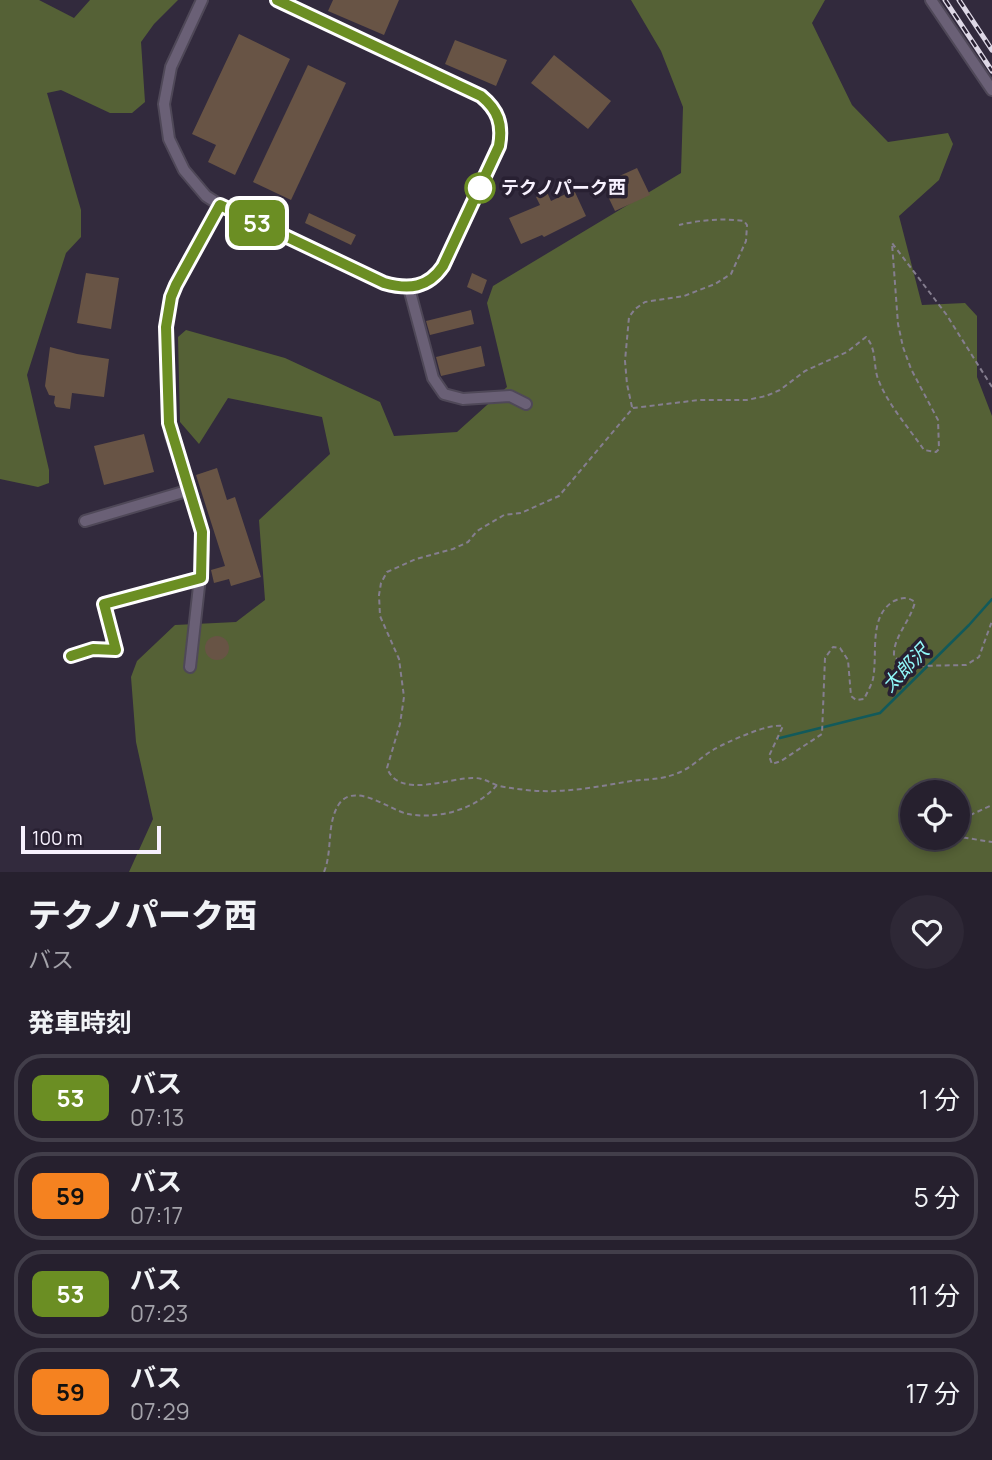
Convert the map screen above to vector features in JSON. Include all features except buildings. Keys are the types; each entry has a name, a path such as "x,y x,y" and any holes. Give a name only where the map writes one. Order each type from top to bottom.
{"street":[{"path":"202,0 171,67 164,104 169,139 184,170 206,196 220,205 384,283 409,288 430,281 443,266 499,146 502,132 492,105 481,96 277,0"},
{"path":"931,0 992,90"},
{"path":"190,667 201,578 202,532 171,436 168,312 176,285 220,205"},
{"path":"409,288 433,378 444,394 463,399 510,396 526,404"},
{"path":"85,521 190,490"},
{"path":"71,656 93,649 116,650 104,604 201,578"}],"path":[{"path":"633,408 625,361 625,335 629,317 645,302 684,296 715,284 731,274 746,241 747,225 744,221 728,219 678,225"},
{"path":"992,387 946,314 892,243 902,347 938,420 939,449 936,452 924,450 887,397 877,376 872,343 866,337 847,352 805,371 780,390 766,396 747,400 699,400 633,408 559,496 521,513 504,515 477,531 468,542 453,549 416,559 387,572 381,583 380,616 399,659 404,696 400,724 387,768 390,775 400,782 414,786 463,777 482,778 497,785 527,790 585,790 634,781 652,781 681,772 715,749 779,724 783,726 769,755 772,764 822,734 825,658 833,646 840,648 848,660 852,682 851,696 856,700 864,699 873,679 877,626 881,613 890,603 899,598 910,598 915,602 909,621 893,646 894,656 901,663 914,666 966,665 979,657 992,621"},
{"path":"324,872 330,847 332,820 346,797 360,796 379,800 405,814 444,815 492,792 497,785"},
{"path":"970,815 992,805"},
{"path":"970,839 992,842"}],"green space":[{"path":"0,0 39,0 74,18 90,0 178,0 154,24 141,42 145,102 132,113 110,113 61,90 47,93 81,210 81,237 66,253 27,375 49,470 49,483 38,487 0,479"},
{"path":"631,0 825,0 812,23 852,105 888,142 948,133 953,144 939,180 899,216 922,305 965,303 977,316 977,377 992,416 992,872 129,872 153,819 136,742 131,677 137,661 175,625 236,622 265,600 259,520 330,454 322,417 228,398 199,444 180,422 178,337 186,330 285,358 380,402 394,436 457,432 507,387 487,303 493,286 681,173 683,107 661,51"}],"waterway":[{"name":"太郎沢","path":"780,738 880,713 992,599"}],"railway":[{"path":"945,0 992,71"},
{"path":"959,0 992,50"}],"bus line":[{"name":"53","path":"71,656 93,649 116,650 104,604 201,578 202,532 169,423 166,327 176,285 220,205 384,283 409,288 420,286 437,275 443,266 499,146 502,132 499,118 492,105 481,96 277,0"}],"place":[{"name":"テクノパーク西","path":"480,188"}]}
